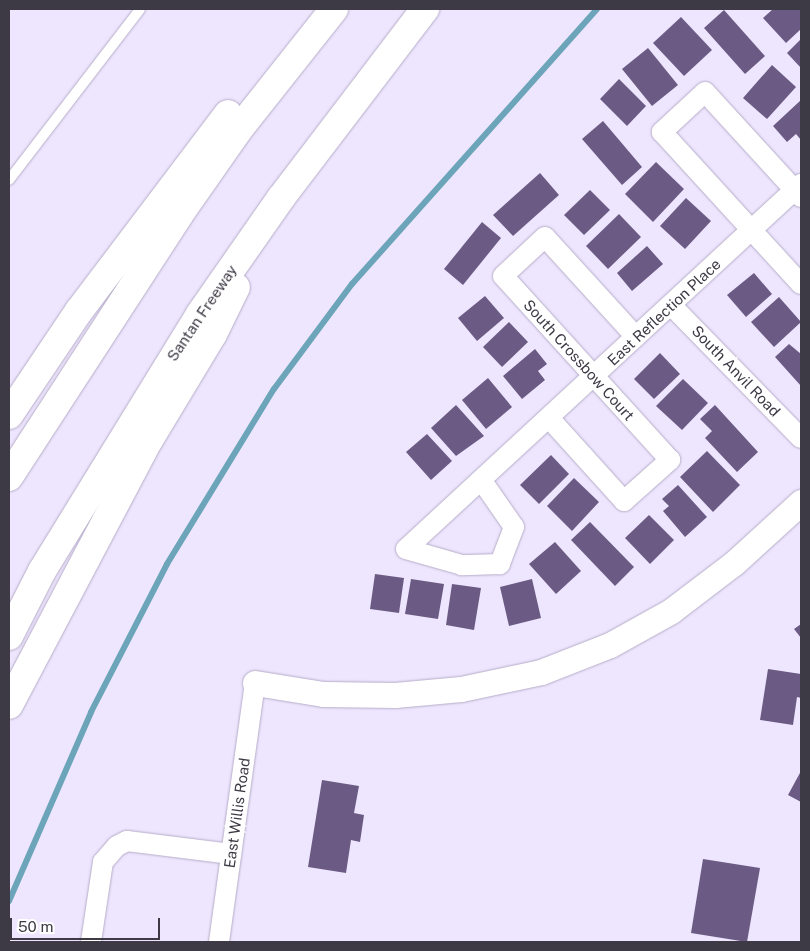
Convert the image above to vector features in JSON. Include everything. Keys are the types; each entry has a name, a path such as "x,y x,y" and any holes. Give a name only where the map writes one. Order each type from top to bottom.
{"highway":[{"path":"9,415 103,279 311,9"},
{"path":"9,477 178,215 239,129 334,9"},
{"name":"Santan Freeway","path":"9,636 42,571 168,364 281,198 425,9"},
{"path":"9,705 149,440 213,334 281,198"}],"street":[{"path":"799,190 705,92 662,132 801,284"},
{"name":"East Reflection Place","path":"482,481 514,527 500,564 462,565 406,549 455,506 752,230 799,190"},
{"name":"South Crossbow Court","path":"549,418 624,501 670,460 503,276 545,237 636,337"},
{"name":"South Anvil Road","path":"671,305 801,438"},
{"path":"255,683 323,694 395,695 461,689 541,672 610,644 671,611 734,563 801,502"},
{"name":"East Willis Road","path":"219,942 255,683"},
{"path":"91,942 103,862 117,846 127,841 232,854"}],"lane":[{"path":"9,180 140,9"}],"building":[{"path":"773,9 801,9 801,29 786,43 763,18"},
{"path":"724,10 765,56 745,74 704,28"},
{"path":"681,17 712,50 684,76 653,43"},
{"path":"801,39 801,68 787,53"},
{"path":"648,48 678,85 652,106 622,69"},
{"path":"772,65 796,87 767,119 743,98"},
{"path":"619,79 646,106 627,126 600,99"},
{"path":"801,100 801,140 796,134 787,142 773,126"},
{"path":"603,121 642,167 622,185 582,139"},
{"path":"656,162 684,189 653,222 625,194"},
{"path":"540,173 559,195 513,236 493,215"},
{"path":"590,190 610,210 584,235 564,215"},
{"path":"686,198 711,221 685,249 660,226"},
{"path":"619,214 641,237 608,269 586,246"},
{"path":"482,222 501,238 463,285 444,269"},
{"path":"647,246 663,264 632,291 617,273"},
{"path":"754,273 772,294 746,317 727,295"},
{"path":"485,296 504,318 477,341 458,318"},
{"path":"779,297 801,322 774,347 751,322"},
{"path":"509,322 528,342 502,367 483,347"},
{"path":"789,344 801,354 801,386 775,357"},
{"path":"535,349 547,364 538,371 545,380 522,399 503,376"},
{"path":"660,353 680,374 654,399 634,379"},
{"path":"488,378 512,407 486,429 462,400"},
{"path":"683,379 708,403 682,430 656,406"},
{"path":"456,405 484,436 456,456 431,428"},
{"path":"715,405 758,452 737,472 705,438 712,431 700,419"},
{"path":"427,434 452,461 431,480 406,452"},
{"path":"707,451 740,485 713,512 680,477"},
{"path":"551,455 569,474 539,504 520,485"},
{"path":"574,478 599,502 572,531 547,506"},
{"path":"678,485 707,517 685,537 663,511 669,506 662,499"},
{"path":"649,515 674,540 650,564 625,538"},
{"path":"590,522 634,567 615,586 571,540"},
{"path":"555,542 581,571 556,594 529,564"},
{"path":"375,574 404,578 399,613 370,609"},
{"path":"411,579 444,584 438,619 405,614"},
{"path":"532,579 541,618 509,626 500,587"},
{"path":"452,584 481,588 474,630 446,625"},
{"path":"801,624 801,638 794,629"},
{"path":"768,669 801,674 801,698 797,697 793,725 760,720"},
{"path":"801,771 801,802 788,795"},
{"path":"322,780 359,786 354,813 364,815 360,842 351,840 346,873 308,867"},
{"path":"703,859 760,868 747,942 691,933"}],"waterway":[{"path":"9,901 91,712 167,564 274,389 352,284 597,9"}]}
